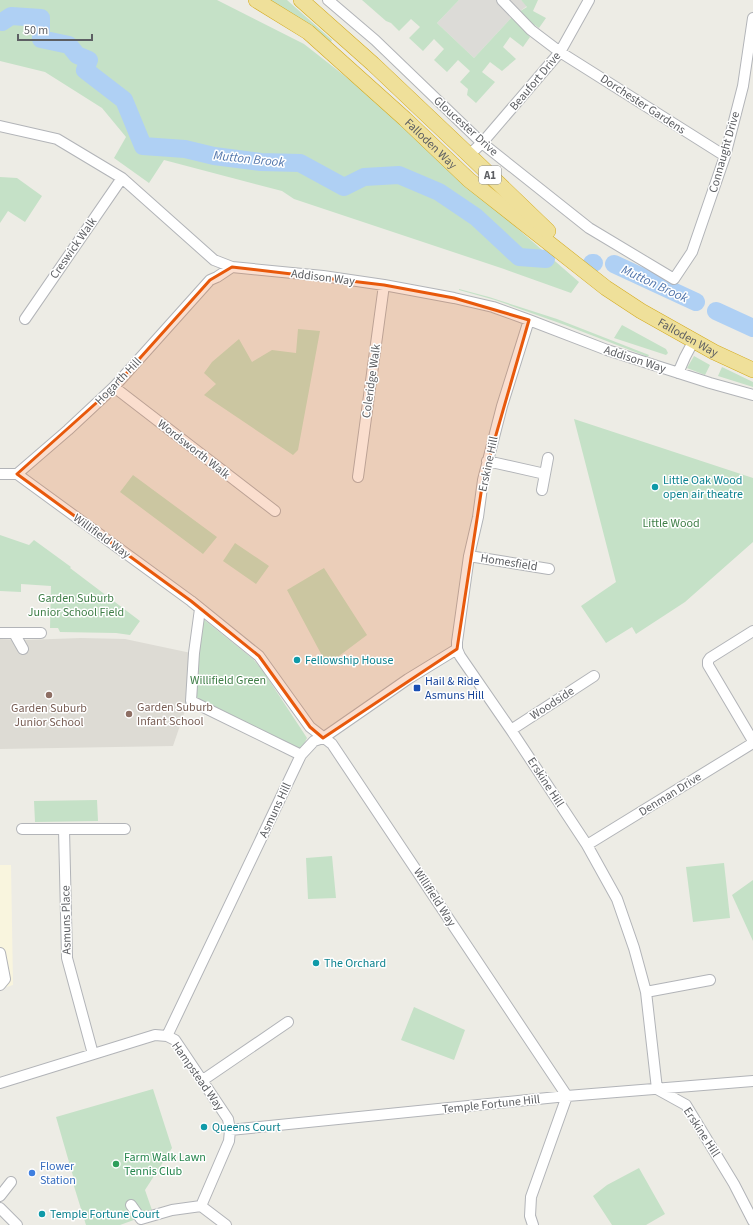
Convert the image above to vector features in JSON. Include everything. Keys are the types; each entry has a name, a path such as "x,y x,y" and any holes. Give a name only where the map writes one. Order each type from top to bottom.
{"highway":[{"name":"Falloden Way","path":"256,0 308,32 406,118 469,180 606,288 641,311 714,352 753,370"},
{"name":"Falloden Way","path":"304,2 470,155 606,288"},
{"path":"457,168 470,155"}],"street":[{"name":"Gloucester Drive","path":"328,0 374,40 482,143 589,228 674,279"},
{"name":"Dorchester Gardens","path":"502,0 531,30 560,52 725,156"},
{"name":"Beaufort Drive","path":"470,155 560,52 589,0"},
{"name":"Connaught Drive","path":"674,279 692,252 725,156 743,86 753,18"},
{"name":"Addison Way","path":"0,126 57,139 122,178 214,260 232,267 323,276 384,285 493,307 607,350 753,395"},
{"name":"Creswick Walk","path":"25,318 122,178"},
{"path":"210,280 214,260"},
{"name":"Hogarth Hill","path":"17,474 68,430 114,387 210,280 232,267"},
{"name":"Coleridge Walk","path":"358,477 384,285"},
{"name":"Erskine Hill","path":"529,320 502,406 487,461 478,517 469,556 457,649 460,656 587,845 617,899 634,948 646,992 657,1089 686,1105 734,1184 753,1221"},
{"name":"Addison Way","path":"678,373 694,340"},
{"name":"Wordsworth Walk","path":"114,387 275,511"},
{"path":"542,490 548,458"},
{"path":"487,461 545,474"},
{"path":"0,474 17,474"},
{"name":"Willifield Way","path":"17,474 191,601 259,656 310,727 332,744 568,1096"},
{"name":"Homesfield","path":"469,556 549,569"},
{"path":"200,609 194,653 191,701 301,755"},
{"path":"753,632 710,658 708,661 708,665 753,742"},
{"path":"0,633 41,633"},
{"path":"14,633 23,649"},
{"name":"Asmuns Hill","path":"167,1036 301,755 314,741 323,738 408,679 457,649"},
{"name":"Woodside","path":"511,730 594,676"},
{"name":"Denman Drive","path":"587,845 753,742"},
{"path":"22,829 125,829"},
{"name":"Asmuns Place","path":"64,829 67,958 93,1054"},
{"path":"0,953 6,979 0,985"},
{"path":"646,992 710,980"},
{"path":"202,1080 288,1022"},
{"name":"Hampstead Way","path":"0,1083 155,1034 167,1036 175,1040 228,1118 230,1130"},
{"name":"Temple Fortune Hill","path":"230,1130 568,1096 753,1081"},
{"path":"533,1225 530,1216 531,1197 568,1096"},
{"path":"201,1206 229,1141 230,1130"},
{"path":"0,1196 11,1182"},
{"path":"132,1205 141,1219 172,1210 201,1206 226,1225"},
{"path":"0,1208 17,1225"}],"highlighted area":[{"path":"232,267 384,285 454,298 529,320 483,480 457,649 323,738 310,727 259,656 191,601 17,474 114,387 210,280"}],"shaded area":[{"path":"459,0 521,0 527,6 512,17 474,58 437,23"},
{"path":"81,638 125,639 191,653 189,699 173,746 0,749 0,639 24,640"},
{"path":"0,865 11,865 13,985 0,989"}],"green space":[{"path":"0,0 217,0 304,44 378,102 457,176 579,282 571,293 294,199 282,191 164,160 149,183 114,158 126,137 102,108 45,72 0,61"},
{"path":"269,0 287,0 332,40 331,42 293,14"},
{"path":"362,0 459,0 437,23 474,58 512,17 530,37 523,47 510,37 503,47 516,59 502,71 490,62 482,72 495,82 476,103 467,95 468,89 460,82 470,71 458,60 447,72 434,60 444,49 434,39 423,51 409,38 420,27 411,19 399,31"},
{"path":"521,0 538,0 533,11 546,18 539,28 517,13 527,7"},
{"path":"0,177 17,178 42,196 25,222 8,211 0,223"},
{"path":"459,289 557,319 649,355 648,357 565,325"},
{"path":"622,325 666,349 668,353 666,355 614,338"},
{"path":"298,329 320,331 298,450 293,455 204,395 216,384 204,373 212,362 239,339 252,362 272,350 296,353"},
{"path":"694,356 710,365 705,375 687,368"},
{"path":"722,367 753,382 753,387 718,376"},
{"name":"Little Wood","path":"574,419 753,478 753,542 685,602 636,634 632,627 606,643 581,606 616,582"},
{"path":"133,475 217,537 203,554 120,492"},
{"name":"Garden Suburb Junior School Field","path":"0,535 29,545 34,540 140,621 130,635 116,633 60,632 58,628 50,628 51,586 21,584 21,592 0,591"},
{"path":"235,543 269,566 256,584 223,561"},
{"path":"324,568 367,635 327,665 287,590"},
{"name":"Willifield Green","path":"202,618 253,659 263,671 307,738 301,750 194,699"},
{"path":"97,800 98,821 35,822 34,801"},
{"path":"332,856 336,898 308,899 306,858"},
{"path":"724,863 730,918 693,922 686,867"},
{"path":"753,880 753,941 732,895"},
{"path":"414,1007 465,1030 454,1060 401,1040"},
{"name":"Farm Walk Lawn Tennis Club","path":"153,1089 172,1148 145,1190 153,1213 120,1225 86,1225 73,1183 73,1176 56,1117"},
{"path":"639,1168 665,1214 646,1225 612,1225 593,1196 607,1185"}],"waterway":[{"name":"Mutton Brook","path":"2,22 11,16 41,18 41,39 69,45 77,55 89,60 85,70 124,100 143,146 185,149 214,156 261,162 300,163 344,187 364,177 399,175 439,192 476,217 519,257 546,259"},
{"name":"Mutton Brook","path":"614,264 696,302"},
{"name":"Mutton Brook","path":"716,311 753,328"}],"place":[{"name":"Little Oak Wood open air theatre","path":"655,487"},
{"name":"Fellowship House","path":"297,660"},
{"name":"Hail & Ride Asmuns Hill","path":"417,688"},
{"name":"Garden Suburb Junior School","path":"49,695"},
{"name":"Garden Suburb Infant School","path":"129,714"},
{"name":"The Orchard","path":"316,963"},
{"name":"Queens Court","path":"204,1127"},
{"name":"Farm Walk Lawn Tennis Club","path":"116,1164"},
{"name":"Flower Station","path":"32,1173"},
{"name":"Temple Fortune Court","path":"42,1214"}]}
